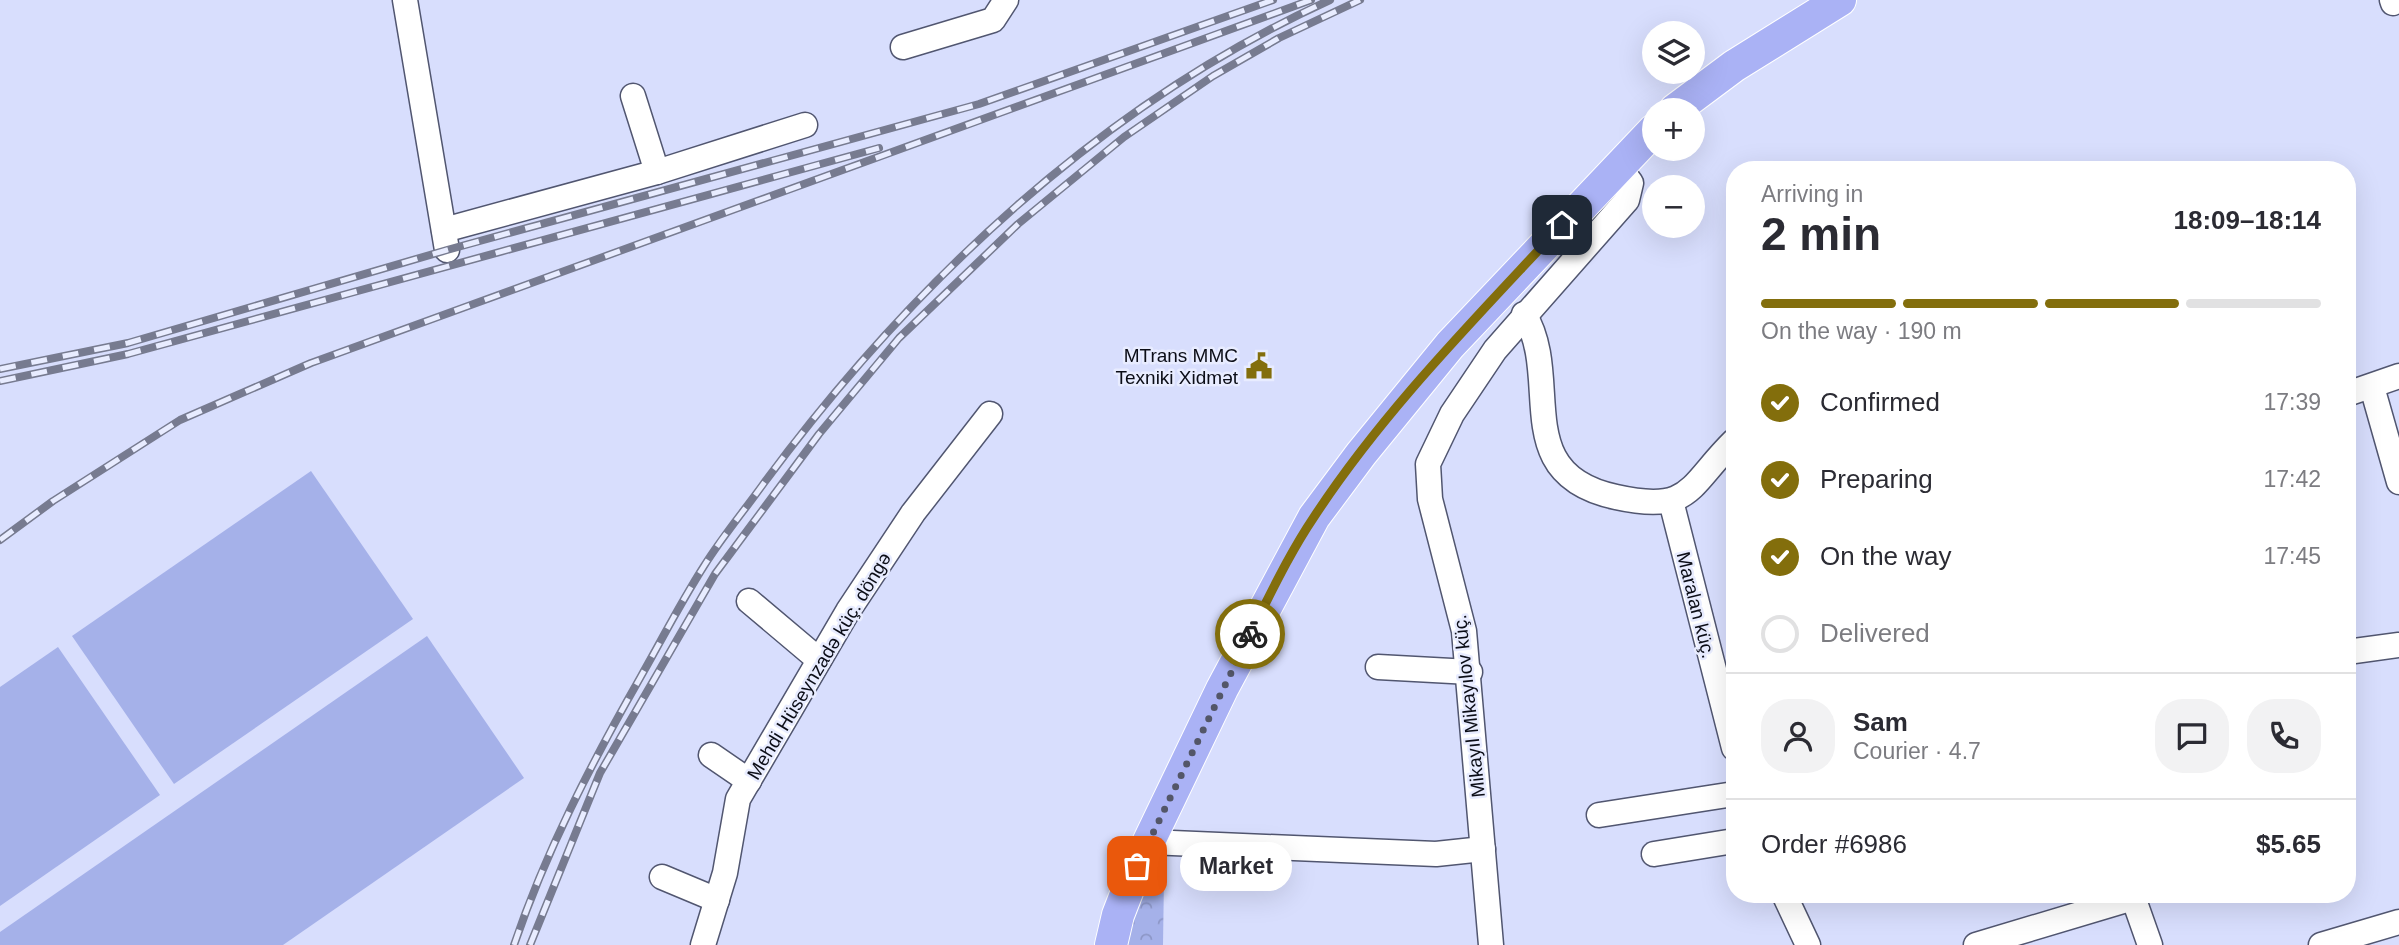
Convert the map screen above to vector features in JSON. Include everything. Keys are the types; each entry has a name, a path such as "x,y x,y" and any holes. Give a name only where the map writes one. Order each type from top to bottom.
{"main road":[{"path":"1691,98 1734,66 1840,0"},
{"path":"1111,945 1127,888 1227,678 1314,517 1450,345 1642,142"}],"street":[{"path":"405,0 445,240 805,125"},
{"path":"902,47 993,20 1006,0"},
{"path":"633,96 657,172"},
{"name":"Mikayıl Mikayılov küç.","path":"1491,945 1470,672 1459,606 1430,499 1428,464 1433,448 1452,414 1495,350 1626,200 1631,183 1618,165"},
{"path":"1524,314 1536,340 1542,413 1552,450 1564,472 1578,484 1599,494 1632,501 1671,501 1699,484 1726,451"},
{"path":"2356,391 2399,376"},
{"path":"2372,387 2399,482"},
{"name":"Mehdi Hüseynzadə küç. döngə","path":"703,945 729,853 734,814 749,781 848,611 913,513 990,414"},
{"name":"Maralan küç.","path":"1671,501 1726,717"},
{"path":"749,601 819,660"},
{"path":"2356,651 2399,645"},
{"path":"1378,667 1470,672"},
{"path":"711,755 749,781"},
{"path":"1599,815 1726,795"},
{"path":"1149,842 1436,854 1483,849"},
{"path":"1654,854 1726,842"},
{"path":"662,877 717,900"},
{"path":"1788,903 1808,945"},
{"path":"1976,945 2110,903"},
{"path":"2135,903 2150,945"},
{"path":"2321,945 2399,922"}],"green space":[{"path":"311,471 413,619 174,784 72,636"},
{"path":"427,636 524,778 283,945 0,945 0,932"},
{"path":"58,647 160,795 0,906 0,687"},
{"path":"1147,873 1164,878 1163,945 1125,945"}],"railway":[{"path":"0,369 128,343 447,250 979,104 1273,0"},
{"path":"0,540 53,501 180,420 311,363 1311,0"},
{"path":"514,945 540,876 587,775 679,608 718,545 821,409 883,338 948,270 1017,206 1090,146 1166,91 1247,42 1330,0"},
{"path":"530,945 600,773 715,574 819,434 899,338 1018,224 1124,137 1213,76 1279,38 1360,0"},
{"path":"0,381 128,354 879,148"}],"way so far":[{"path":"1137,866 1250,634"}],"place":[{"name":"MTrans MMC Texniki Xidmət","path":"1259,366"},
{"name":"Market","path":"1137,866"}],"route":[{"path":"1250,634 1314,517 1361,454 1450,345 1562,225"}]}
